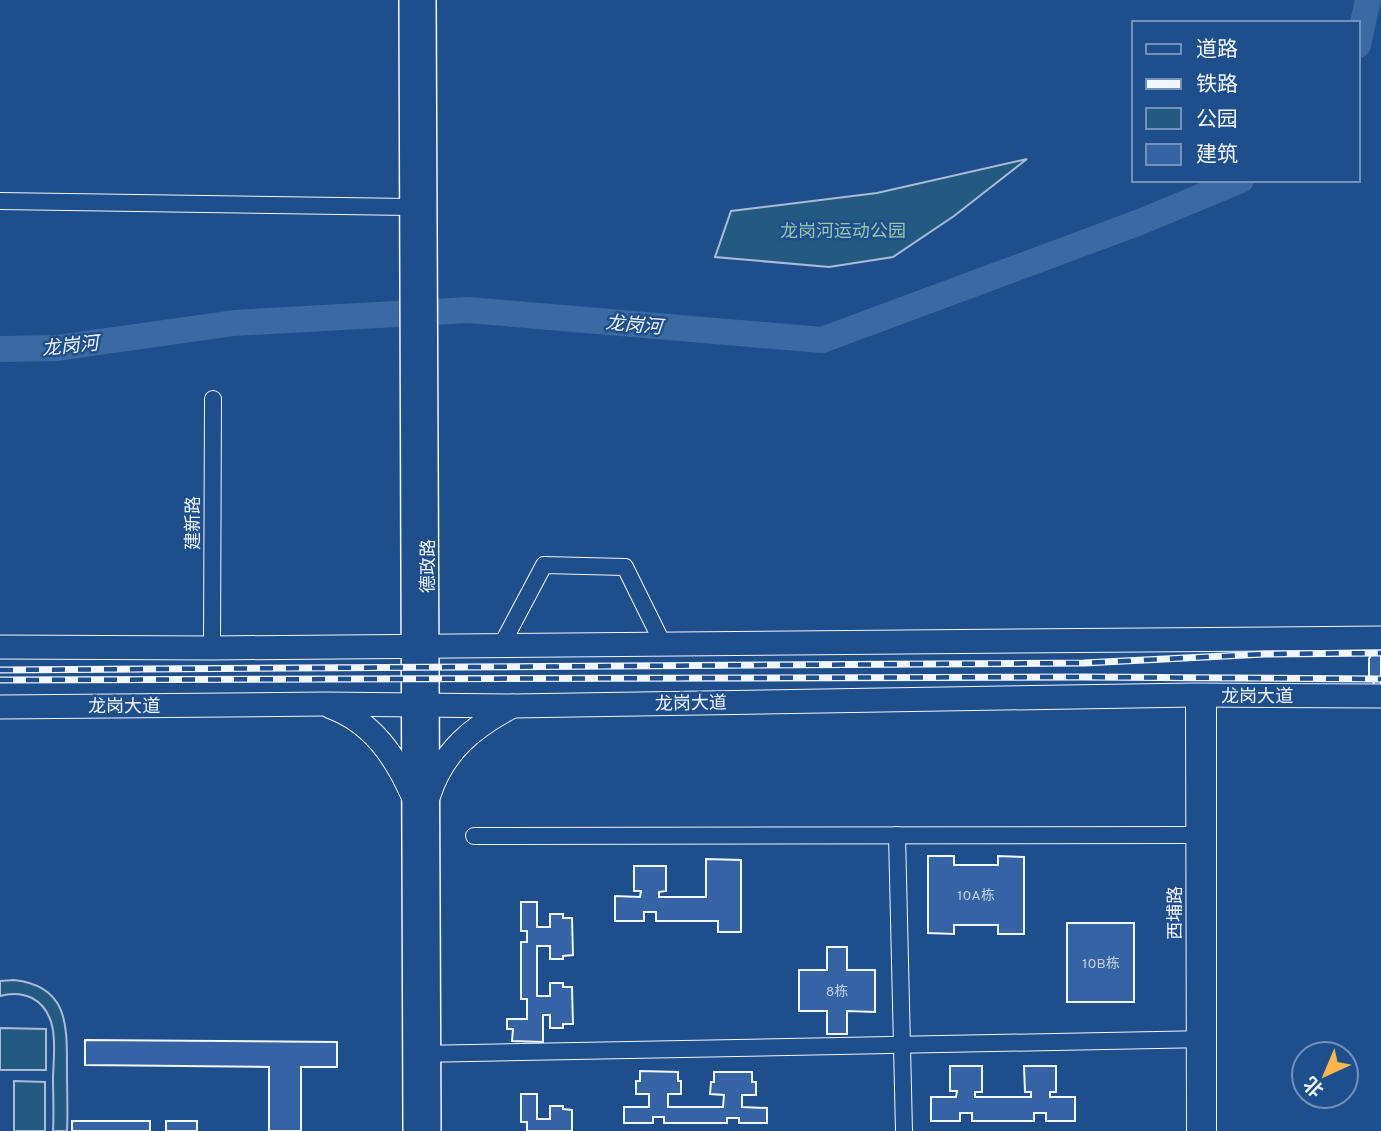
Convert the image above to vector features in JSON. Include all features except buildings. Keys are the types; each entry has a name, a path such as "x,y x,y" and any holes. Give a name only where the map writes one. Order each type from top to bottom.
{"highway":[{"path":"0,648 1381,638"},
{"name":"龙岗大道","path":"0,706 513,706 1201,695 1381,696"},
{"path":"325,704 345,712 373,733 421,794 462,739 513,706"}],"main road":[{"name":"德政路","path":"410,0 410,207 418,251"},
{"name":"德政路","path":"425,0 418,251 422,1054 430,1131"},
{"name":"德政路","path":"414,1131 422,1054"}],"street":[{"path":"0,201 410,207"},
{"name":"建新路","path":"212,648 213,399"},
{"path":"500,646 544,565 625,567 663,644"},
{"name":"西埔路","path":"1201,695 1195,835 1208,1131"},
{"name":"西埔路","path":"1195,1131 1202,1040 1201,695"},
{"path":"897,835 904,1131"},
{"path":"474,836 1195,835"},
{"path":"422,1054 1202,1040"}],"green space":[{"name":"龙岗河运动公园","path":"1027,159 954,216 893,257 829,267 715,257 731,211 877,193"},
{"path":"14,980 45,990 61,1011 66,1038 67,1131 53,1131 54,1044 51,1022 41,1005 32,998 16,994 0,996 0,981"},
{"path":"0,1028 46,1029 46,1070 0,1070"},
{"path":"14,1081 45,1082 45,1131 14,1131"}],"waterway":[{"name":"龙岗河","path":"1360,36 1368,0"},
{"name":"龙岗河","path":"0,349 57,348 234,323 468,310 822,340 1140,222 1236,182"}],"railway":[{"path":"0,670 1084,663 1265,654 1381,653"},
{"path":"0,680 1083,677 1381,679"}]}
